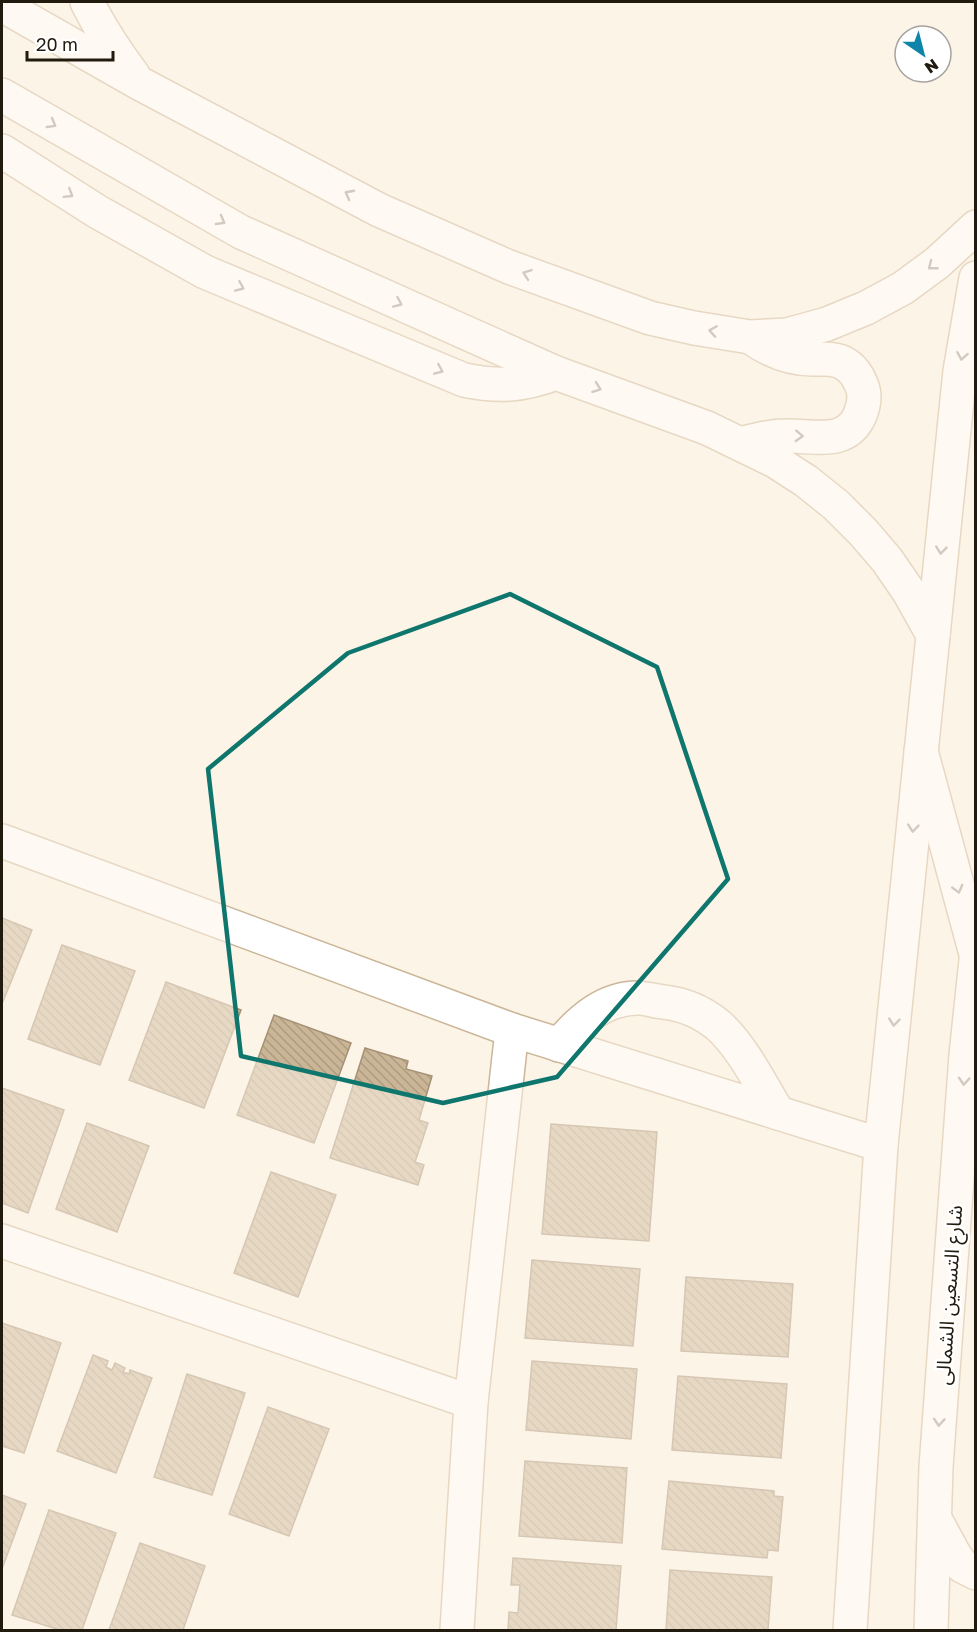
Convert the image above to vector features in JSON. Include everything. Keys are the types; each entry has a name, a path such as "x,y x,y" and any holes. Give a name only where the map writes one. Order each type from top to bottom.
{"street":[{"path":"87,2 116,53 139,83"},
{"path":"2,5 139,83 379,210 509,267 650,318 750,337 787,334 827,324 866,308 911,282 937,263 975,227"},
{"path":"2,95 241,232 556,373 707,428 775,461 806,481 836,505 863,532 887,560 909,592 933,634"},
{"path":"2,151 98,212 205,272 464,380 484,384 522,384 556,373"},
{"path":"850,1630 881,1145 960,370 975,278"},
{"path":"741,444 764,438 786,436 822,438 843,434 858,419 863,409 864,399 863,387 858,376 840,361 829,358 811,360 793,357 776,352 750,337"},
{"path":"921,751 975,954"},
{"path":"2,841 512,1030 881,1145"},
{"name":"شارع التسعين الشمالى","path":"931,1630 936,1467 964,1078 975,960"},
{"path":"559,1045 582,1019 608,1004 640,998 691,1008 711,1020 733,1041 778,1113"},
{"path":"457,1630 471,1402 512,1030"},
{"path":"2,1241 471,1402"},
{"path":"935,1519 962,1566 975,1573"}],"highlighted area":[{"path":"510,594 657,667 728,879 557,1077 443,1103 241,1056 208,769 348,653"}],"building":[{"path":"2,918 32,930 2,1004"},
{"path":"62,945 135,971 100,1065 28,1039"},
{"path":"166,982 241,1010 204,1108 129,1080"},
{"path":"274,1015 351,1043 314,1143 237,1115"},
{"path":"365,1048 408,1061 406,1069 432,1076 419,1120 428,1123 415,1162 424,1165 418,1185 330,1158"},
{"path":"2,1088 64,1110 28,1213 2,1203"},
{"path":"87,1123 149,1146 117,1232 56,1209"},
{"path":"551,1124 657,1132 649,1241 542,1234"},
{"path":"271,1172 336,1195 298,1297 234,1273"},
{"path":"532,1260 640,1269 633,1346 525,1338"},
{"path":"686,1277 793,1284 788,1357 681,1351"},
{"path":"2,1323 61,1343 24,1453 2,1446"},
{"path":"93,1355 108,1361 106,1367 112,1370 115,1363 125,1368 123,1372 129,1374 130,1370 152,1378 116,1473 57,1451"},
{"path":"532,1361 637,1369 631,1439 526,1430"},
{"path":"187,1374 245,1393 212,1495 154,1477"},
{"path":"678,1376 787,1384 781,1458 672,1450"},
{"path":"268,1407 329,1429 289,1536 229,1514"},
{"path":"525,1461 627,1468 622,1543 519,1536"},
{"path":"669,1481 774,1491 774,1496 783,1497 778,1551 768,1550 767,1558 662,1549"},
{"path":"2,1495 26,1504 2,1569"},
{"path":"49,1510 116,1533 82,1630 60,1630 12,1615"},
{"path":"140,1543 205,1566 183,1630 109,1630"},
{"path":"513,1558 621,1566 616,1630 508,1630 509,1612 518,1613 520,1585 511,1585"},
{"path":"670,1570 772,1577 768,1630 666,1630"}]}
